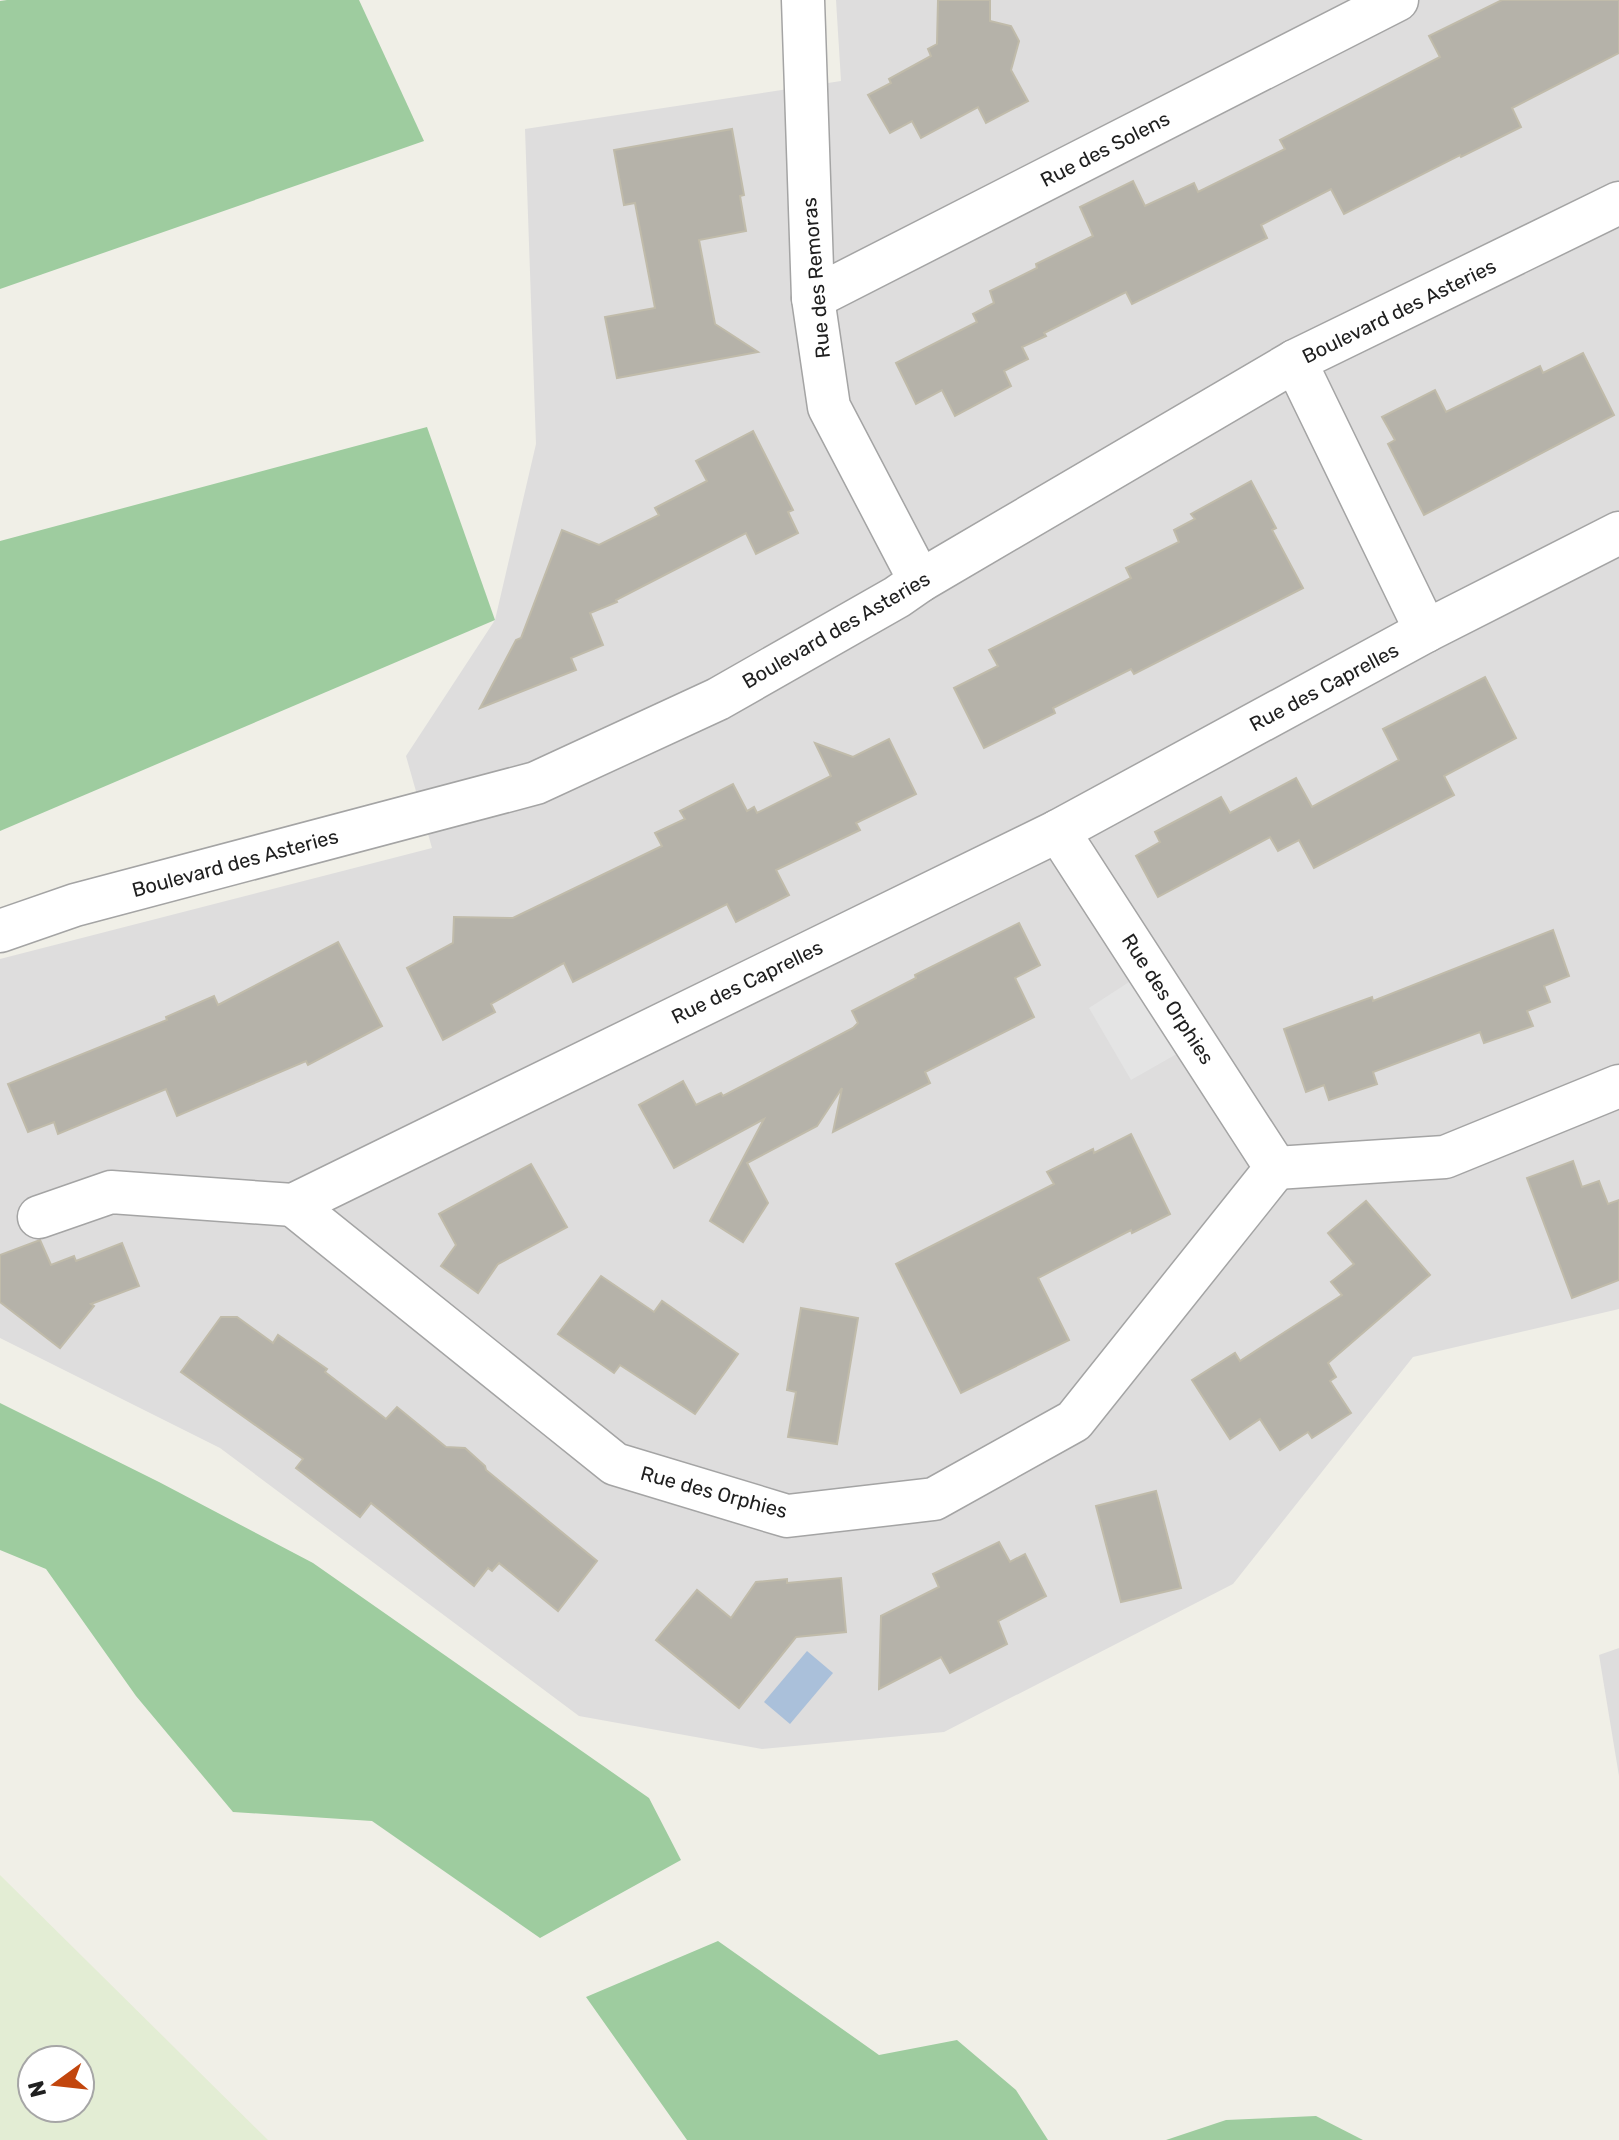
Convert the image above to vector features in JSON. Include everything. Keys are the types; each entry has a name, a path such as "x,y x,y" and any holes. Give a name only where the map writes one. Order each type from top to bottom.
{"street":[{"name":"Rue des Remoras","path":"803,0 813,298 829,407 920,581"},
{"name":"Rue des Solens","path":"813,298 1397,0"},
{"name":"Boulevard des Asteries","path":"0,931 75,905 536,783 718,699 897,597 1295,361 1619,203"},
{"path":"1295,361 1426,631"},
{"name":"Rue des Caprelles","path":"293,1205 1058,831 1426,631 1619,533"},
{"name":"Rue des Orphies","path":"293,1205 615,1464 787,1516 934,1499 1074,1421 1276,1168 1058,831"},
{"path":"1276,1168 1445,1157 1619,1086"},
{"path":"39,1217 111,1192 293,1205"}],"shaded area":[{"path":"836,0 1619,0 1619,1309 1413,1357 1233,1584 944,1732 762,1749 579,1716 220,1448 0,1338 0,959 432,848 406,756 495,620 536,444 525,129 841,81"},
{"path":"1149,969 1196,1043 1131,1080 1089,1008"},
{"path":"1619,1648 1619,1776 1599,1655"}],"green space":[{"path":"359,0 424,141 0,289 0,1"},
{"path":"427,427 495,620 0,831 0,541"},
{"path":"0,1403 313,1563 649,1798 681,1860 540,1938 372,1821 233,1812 136,1696 46,1569 0,1550"},
{"path":"0,1875 268,2140 0,2140"},
{"path":"718,1941 879,2055 957,2040 1016,2090 1048,2140 687,2140 586,1997"},
{"path":"1316,2116 1363,2140 1166,2140 1226,2120"}],"water":[{"path":"807,1651 833,1673 790,1724 764,1702"}],"building":[{"path":"938,0 990,0 990,21 1011,26 1019,41 1011,70 1028,101 986,123 978,107 921,138 912,121 890,133 868,95 891,83 889,79 931,56 928,49 937,44"},
{"path":"1502,0 1619,0 1619,53 1512,108 1521,127 1344,214 1331,189 1261,225 1267,238 1132,304 1126,292 1044,333 1046,336 1022,347 1028,359 1004,371 1011,386 955,416 942,390 916,404 896,363 977,322 973,314 994,303 990,291 1093,236 1080,207 1133,181 1145,206 1194,183 1198,192 1285,149 1280,140 1440,57 1429,36"},
{"path":"732,129 744,195 740,196 746,231 699,240 715,324 758,352 617,378 605,317 655,308 635,203 624,205 614,150"},
{"path":"1583,353 1614,415 1424,515 1388,444 1395,440 1382,417 1435,390 1446,412 1540,366 1543,373"},
{"path":"753,431 793,510 788,512 798,533 756,554 746,533 617,602 590,613 603,645 571,658 576,670 480,708 516,640 521,638 562,530 599,545 659,515 655,508 707,481 696,461"},
{"path":"1251,481 1276,528 1272,530 1303,588 1134,674 1131,669 1053,708 1055,713 984,748 954,688 998,666 989,650 1131,578 1126,568 1179,542 1174,530 1195,519 1191,514"},
{"path":"1485,677 1516,738 1444,776 1454,795 1314,868 1299,840 1278,851 1270,837 1158,897 1136,856 1160,842 1155,832 1221,797 1230,813 1296,778 1312,807 1399,760 1383,729"},
{"path":"889,739 916,794 856,823 860,830 776,870 789,895 736,922 727,904 573,982 564,963 491,1004 495,1012 443,1040 407,968 453,943 454,917 513,918 662,846 655,833 685,819 680,811 733,784 747,811 754,807 757,813 831,776 815,743 853,757"},
{"path":"1019,923 1040,965 1015,978 1034,1017 925,1072 930,1083 833,1132 842,1088 817,1126 747,1163 768,1203 743,1242 710,1221 764,1119 674,1168 639,1105 683,1081 696,1105 721,1093 723,1096 853,1028 858,1023 852,1011 916,978 915,975"},
{"path":"1553,930 1569,976 1544,986 1550,1002 1527,1011 1533,1026 1484,1043 1480,1032 1373,1072 1377,1084 1329,1100 1324,1085 1306,1092 1284,1029 1372,997 1373,1001"},
{"path":"338,942 382,1026 308,1065 306,1061 177,1116 166,1089 58,1134 54,1122 28,1132 8,1084 167,1020 166,1017 214,996 218,1005"},
{"path":"1131,1134 1170,1214 1132,1233 1131,1230 1038,1278 1069,1340 961,1393 896,1264 1054,1184 1047,1172"},
{"path":"1573,1161 1582,1187 1599,1181 1608,1204 1619,1200 1619,1280 1572,1298 1527,1178"},
{"path":"531,1164 567,1227 498,1264 478,1293 441,1266 456,1245 439,1214"},
{"path":"1366,1201 1430,1275 1328,1363 1336,1377 1330,1381 1351,1413 1312,1438 1308,1432 1280,1450 1260,1419 1230,1439 1192,1380 1235,1353 1240,1361 1342,1295 1331,1282 1354,1264 1328,1233"},
{"path":"40,1240 51,1265 74,1256 76,1261 122,1243 139,1286 91,1304 94,1306 60,1348 0,1302 0,1255"},
{"path":"601,1276 654,1312 662,1301 738,1354 695,1414 620,1365 614,1373 558,1334"},
{"path":"801,1308 858,1318 837,1444 788,1437 796,1392 787,1390"},
{"path":"221,1317 237,1317 273,1343 278,1335 327,1369 325,1372 386,1419 397,1407 446,1447 465,1448 486,1470 597,1561 558,1611 499,1563 492,1571 488,1568 474,1586 371,1503 360,1517 296,1468 303,1459 181,1372"},
{"path":"1156,1491 1181,1588 1121,1602 1096,1506"},
{"path":"999,1542 1010,1562 1025,1554 1046,1596 998,1621 1007,1644 950,1673 941,1657 879,1689 881,1616 939,1587 933,1574"},
{"path":"841,1578 846,1632 796,1637 739,1708 656,1640 697,1590 731,1618 756,1582 787,1579 787,1583"}]}
